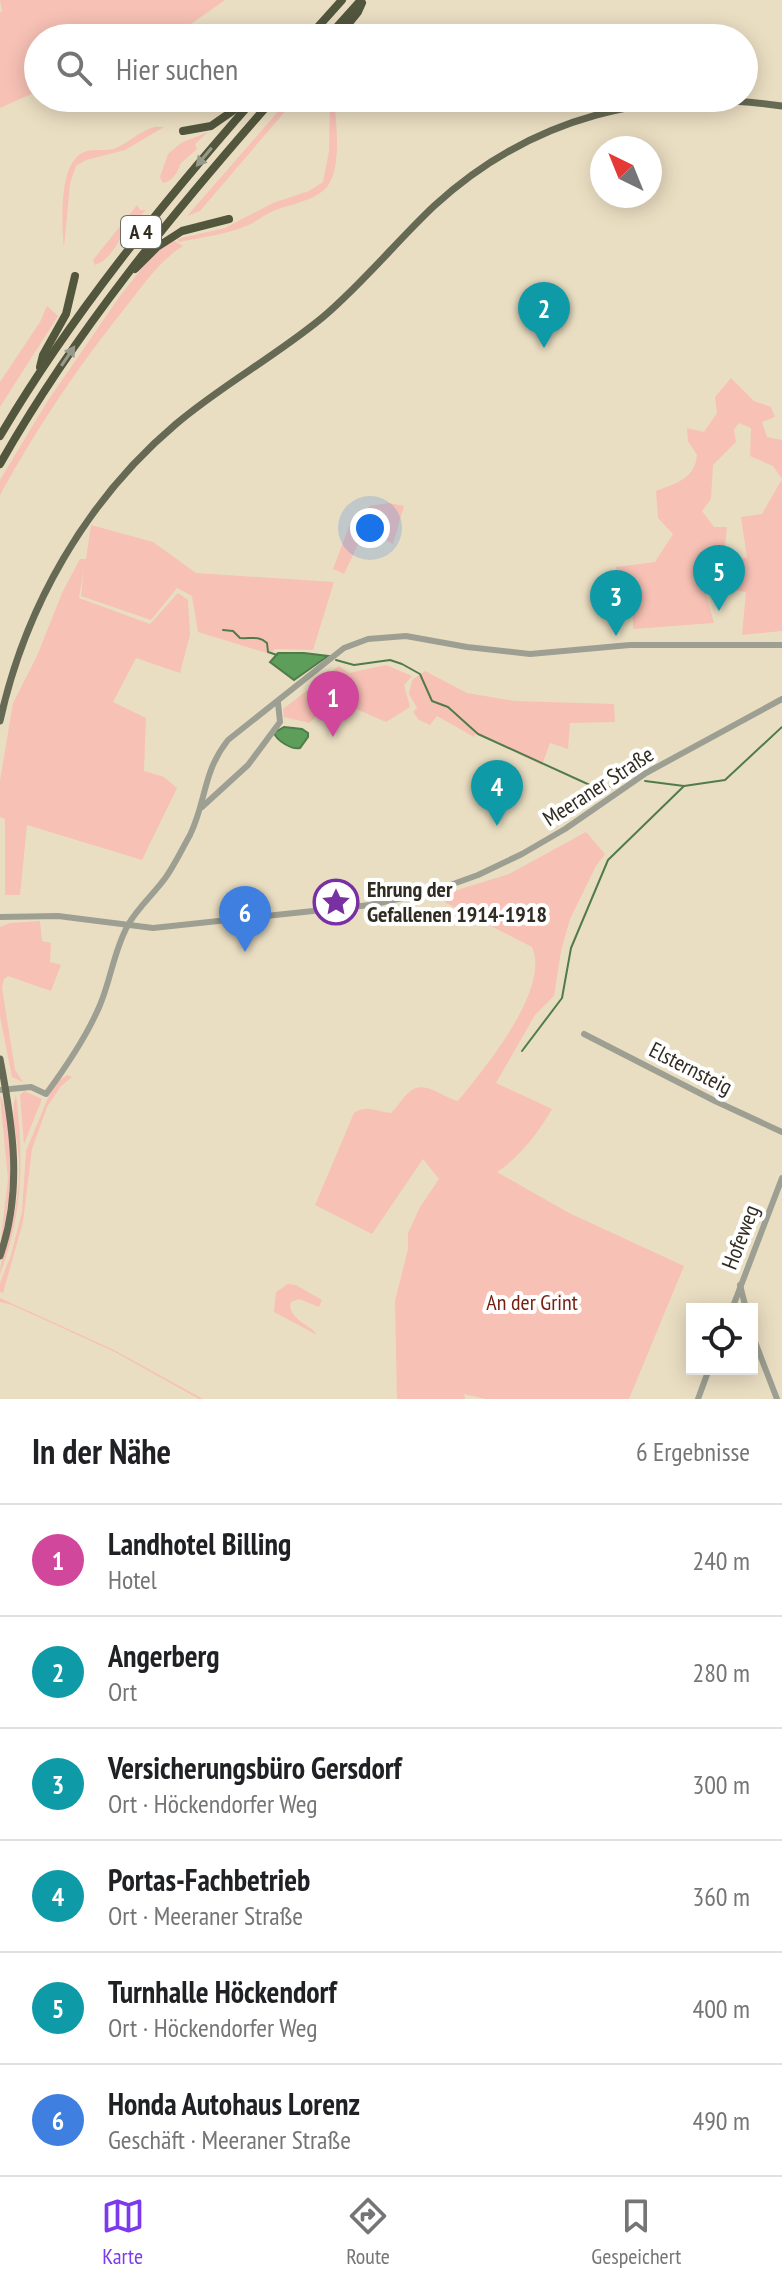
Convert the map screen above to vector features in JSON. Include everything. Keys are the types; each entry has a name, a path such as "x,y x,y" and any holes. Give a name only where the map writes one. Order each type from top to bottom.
{"highway":[{"path":"321,24 342,0"},
{"path":"340,24 362,0"},
{"path":"348,24 358,12 362,0"},
{"path":"183,131 211,126 232,112"},
{"name":"A 4","path":"0,436 39,374 145,227 241,112"},
{"name":"A 4","path":"0,464 64,361 124,277 262,112"},
{"path":"124,277 157,247 182,231 229,219"},
{"path":"39,374 43,355 66,314 75,276"}],"main road":[{"path":"758,104 782,106"},
{"path":"0,721 30,624 61,562 109,493 145,453 201,404 322,317 436,205 485,166 561,126 604,112"},
{"path":"0,1059 15,1161 14,1194 0,1256"}],"street":[{"path":"202,807 205,781 228,740 344,648 368,639 406,636 530,654 630,645 782,645"},
{"name":"Meeraner Straße","path":"0,917 45,915 153,928 399,900 453,884 532,849 646,773 782,699"},
{"path":"3,1090 31,1087 46,1094 64,1070 100,1005 118,946 128,925 139,907 165,878 202,807 248,765 280,722 278,703"},
{"name":"Elsternsteig","path":"584,1034 782,1132"},
{"name":"Hofeweg","path":"734,1303 782,1178"},
{"path":"740,1285 744,1303"},
{"path":"758,1350 775,1396 782,1390"},
{"path":"698,1399 707,1375"}],"green space":[{"path":"0,0 225,0 191,24 24,24 24,97 0,108"},
{"path":"278,112 285,112 200,211 187,216"},
{"path":"330,112 335,112 336,159 331,181 325,189 238,229 179,242 177,239 225,228 273,203 309,191 323,182 329,151"},
{"path":"155,127 164,127 125,150 86,160 76,166 70,184 64,247 64,195 70,168 76,158 88,151 116,148"},
{"path":"208,132 195,144 197,149 180,164 174,176 163,183 160,177 168,154 181,143"},
{"path":"137,205 140,210 146,210 126,230 110,254 95,265 93,260"},
{"path":"171,239 183,246 153,272 93,350 60,396 0,495 0,480 47,402 120,296 151,257"},
{"path":"47,306 58,316 0,407 0,382 40,322"},
{"path":"731,378 754,401 771,407 775,417 762,422 767,437 782,440 782,479 782,631 742,635 746,592 717,587 718,562 713,562 713,579 702,580 714,623 633,629 632,590 638,579 618,583 616,567 655,562 673,534 658,518 656,491 683,479 693,470 697,455 688,441 687,428 704,432 717,413 715,397","holes":["739,423 751,428 750,456 773,466 782,479 762,514 741,517 747,558 724,557 727,527 714,527 702,511 711,499 713,465 736,442 734,430"]},
{"path":"389,503 404,506 393,544 373,533 363,534 344,574 333,569 353,516 363,520 369,506"},
{"path":"91,525 153,542 196,573 334,582 313,650 275,649 270,654 198,632 192,596 177,588 151,620 81,596 84,567 79,598 150,624 178,593 188,600 190,635 180,673 136,658 113,702 146,718 144,771 164,777 177,788 142,860 27,825 20,895 5,895 5,819 0,817 0,781 13,703 37,656 62,593 80,559 86,559"},
{"path":"386,665 412,676 404,685 410,707 386,722 345,704 321,712 309,723 284,717 283,709 339,666 349,673"},
{"path":"425,671 467,693 515,701 614,704 615,722 570,723 568,749 550,743 542,765 476,733 474,737 437,716 430,725 419,720 413,712 417,708 409,694 412,680"},
{"name":"An der Grint","path":"586,832 605,854 570,919 554,996 535,1015 496,1083 552,1109 528,1144 497,1172 569,1213 684,1266 629,1399 485,1399 464,1394 465,1399 397,1399 395,1301 408,1249 408,1233 420,1207 439,1179 423,1159 372,1234 315,1205 354,1113 367,1109 391,1113 409,1092 421,1087 458,1101 498,1049 524,1006 535,964 532,947 446,903 441,895 509,874"},
{"path":"40,921 42,941 51,943 50,962 61,965 51,991 8,976 2,988 15,1070 23,1082 12,1077 0,1016 0,927 10,923"},
{"path":"67,1075 72,1077 61,1086 47,1107 32,1149 23,1222 3,1293 0,1292 0,1283 22,1212 26,1151 50,1093 58,1081"},
{"path":"24,1091 42,1099 24,1144 20,1095"},
{"path":"16,1095 20,1186 8,1252 0,1274 18,1190"},
{"path":"0,1096 6,1111 11,1158 8,1202 0,1247 8,1179"},
{"path":"288,1284 296,1285 322,1300 319,1307 299,1299 291,1302 290,1306 295,1316 317,1335 274,1312 276,1292"},
{"path":"0,1298 114,1350 203,1399 115,1352 0,1302"}],"shaded area":[{"path":"278,653 328,656 294,680 270,662"},
{"path":"284,727 302,729 308,733 300,748 281,742 276,736 274,733"}],"waterway":[{"path":"223,630 233,631 240,638 261,639 267,643 268,652 277,655"},
{"path":"336,660 354,665 390,660 402,664 420,674 432,701 448,707 478,734 603,791 634,772"},
{"path":"522,1051 562,998 571,948 608,860 684,786 725,780 782,727"},
{"path":"645,781 684,786"}],"place":[{"name":"Angerberg","path":"544,348"},
{"name":"Turnhalle Höckendorf","path":"719,611"},
{"name":"Versicherungsbüro Gersdorf","path":"616,636"},
{"name":"Landhotel Billing","path":"333,737"},
{"name":"Portas-Fachbetrieb","path":"497,826"},
{"name":"Ehrung der Gefallenen 1914-1918","path":"336,902"},
{"name":"Honda Autohaus Lorenz","path":"245,952"}]}
